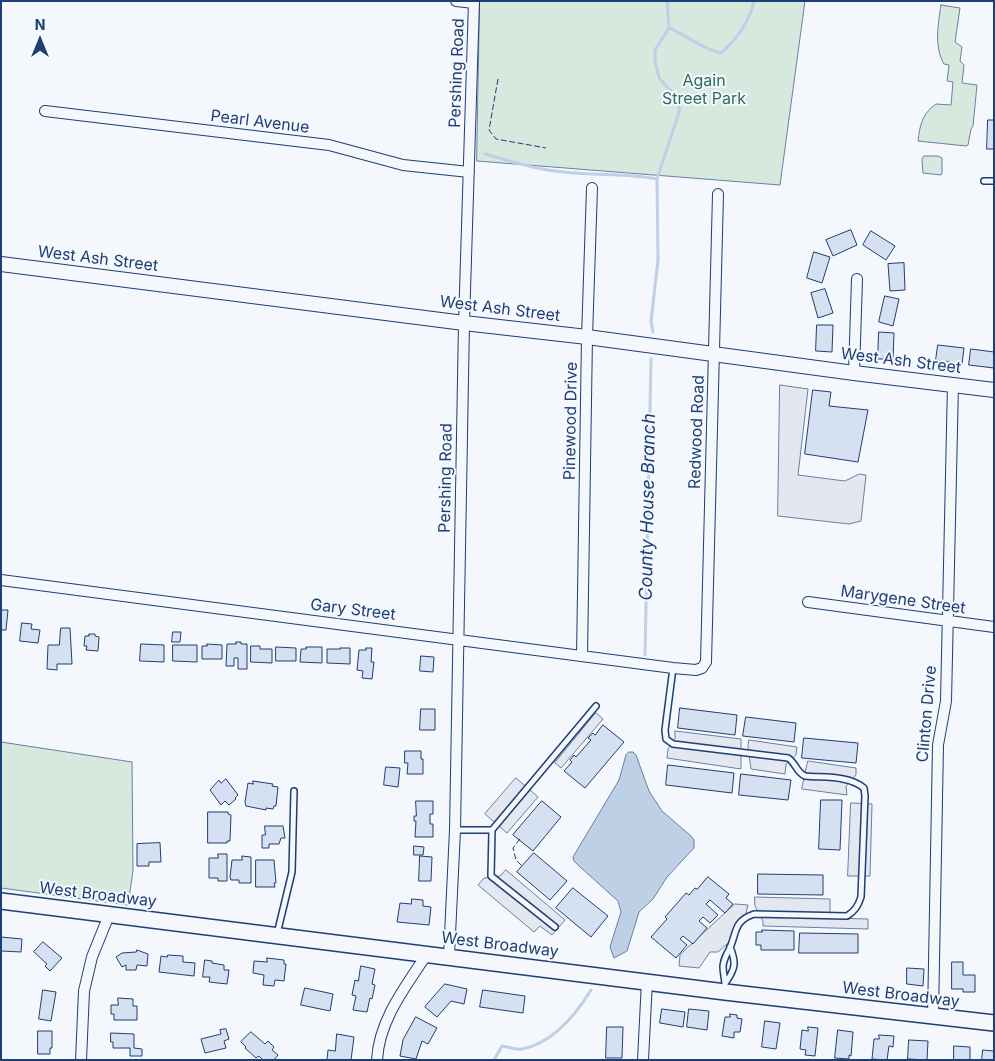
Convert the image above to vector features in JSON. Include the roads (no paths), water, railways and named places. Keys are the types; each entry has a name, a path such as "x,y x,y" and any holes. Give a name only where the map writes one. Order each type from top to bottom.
{"main road":[{"name":"West Broadway","path":"1,901 647,981 726,987 933,1017 994,1023"}],"street":[{"path":"456,1 474,2"},
{"name":"Pershing Road","path":"449,956 455,830 464,324 474,2"},
{"name":"Pearl Avenue","path":"44,111 329,145 403,166 469,172"},
{"name":"Pinewood Drive","path":"582,656 587,337 592,188"},
{"name":"Redwood Road","path":"702,668 706,662 718,194"},
{"name":"West Ash Street","path":"1,264 994,390"},
{"path":"854,373 857,279"},
{"name":"Clinton Drive","path":"933,1017 938,745 946,701 953,384"},
{"name":"Gary Street","path":"1,580 673,668 696,670 702,668"},
{"name":"Marygene Street","path":"808,602 994,627"},
{"path":"80,1060 84,991 92,957 109,915"},
{"path":"378,1060 382,1032 396,1001 427,954"},
{"path":"644,1060 647,981"}],"lane":[{"path":"984,181 994,181"},
{"path":"673,668 665,730 666,739 673,744 788,758 793,761 799,773 805,776 848,780 864,788 859,905 854,912 847,916 754,914 745,917 738,924 724,958 723,970 726,987"},
{"path":"555,926 491,876 492,830 596,706"},
{"path":"277,934 292,872 294,791"},
{"path":"455,830 492,830"},
{"path":"726,987 733,972 734,959 730,947"}],"water":[{"path":"629,752 633,752 636,755 649,791 662,811 691,836 694,840 694,848 667,877 653,899 639,912 627,951 614,958 610,947 621,912 618,901 579,866 573,857 619,780 626,755"}],"waterway":[{"path":"657,179 680,109 672,92 659,78 655,60 655,50 669,28 667,1"},
{"path":"669,28 708,49 721,53 742,30 754,1"},
{"name":"County House Branch","path":"485,154 554,171 657,179 658,260 651,321 653,332"},
{"name":"County House Branch","path":"645,655 651,359"},
{"name":"County House Branch","path":"494,1060 502,1046 522,1049 533,1046 553,1035 570,1019 591,990"}],"park label":[{"name":"Again Street Park","path":"704,90"}]}
